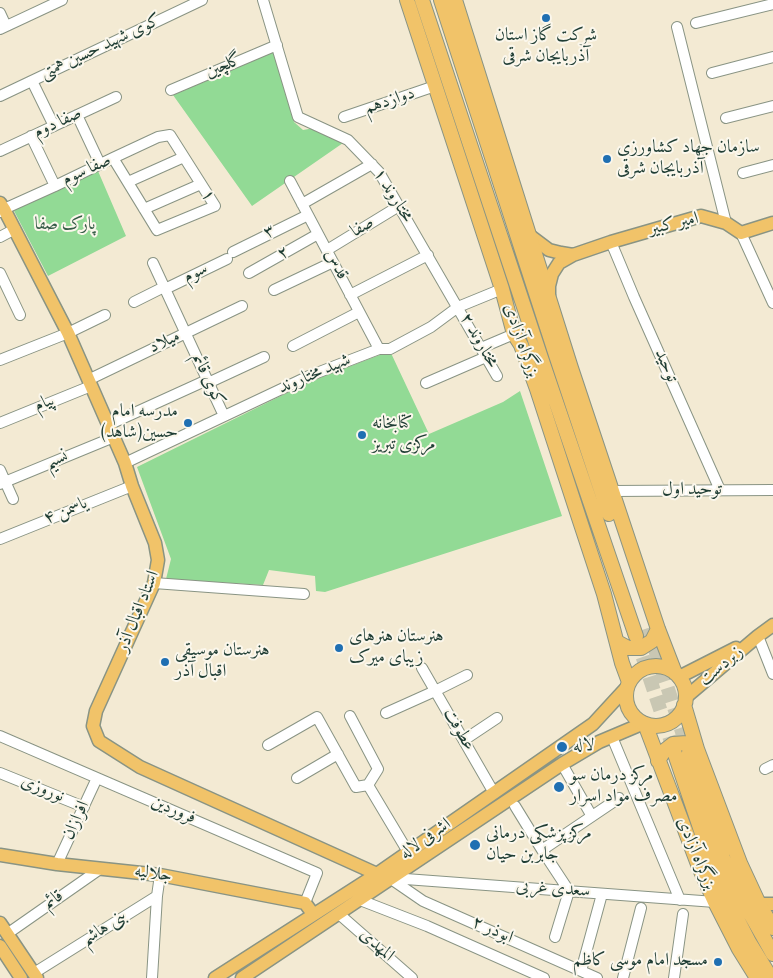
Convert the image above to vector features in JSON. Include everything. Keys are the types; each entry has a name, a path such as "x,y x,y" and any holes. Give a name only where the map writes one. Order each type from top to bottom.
{"highway":[{"name":"بزرگراه آزادی","path":"407,0 517,339 580,518 604,594 628,685"},
{"name":"بزرگراه آزادی","path":"422,0 636,636"},
{"name":"بزرگراه آزادی","path":"441,0 556,355 653,628 677,675"},
{"name":"بزرگراه آزادی","path":"455,0 571,368 612,491 653,628"},
{"path":"559,330 556,355 571,368"},
{"path":"517,339 541,358 536,389"},
{"path":"617,642 628,648 641,648 652,641 653,628"},
{"path":"658,666 667,668 677,675 685,689 685,701 680,714 664,725 654,726 644,724 630,712 626,703 628,685 633,676 640,670 658,666"},
{"name":"بزرگراه آزادی","path":"685,701 693,751 723,858 738,892 773,954"},
{"name":"بزرگراه آزادی","path":"644,724 714,902 757,978"},
{"path":"658,762 664,751 673,744 687,743 693,751"},
{"name":"بزرگراه آزادی","path":"693,751 740,863 766,904 773,928"},
{"name":"بزرگراه آزادی","path":"675,754 712,863 730,905 749,942 771,978"}],"main road":[{"name":"استاد اقبال آذر","path":"2,208 68,333 125,463 132,486 155,543 158,560 154,583 96,711 93,726 99,741 140,767 377,874"},
{"name":"امیر کبیر","path":"573,255 701,216 726,223 741,233"},
{"path":"741,233 773,223"},
{"path":"529,235 549,250 573,255"},
{"path":"549,296 550,279 555,268 559,263 573,255"},
{"name":"زبردست","path":"677,675 706,664 773,626"},
{"name":"زبردست","path":"685,701 758,636"},
{"name":"اشرفی لاله","path":"215,978 377,874 593,724 628,685"},
{"name":"اشرفی لاله","path":"242,978 562,764 599,742 644,724"},
{"name":"جلالیه","path":"0,855 57,864 160,875 305,903"},
{"path":"305,903 314,914"},
{"path":"4,928 33,976"},
{"path":"0,946 21,978"}],"street":[{"path":"0,13 3,28 62,0"},
{"name":"کوی شهید حسین همتی","path":"0,96 202,0"},
{"name":"مختاروند ۱","path":"263,0 298,117 348,140 379,172 458,307"},
{"path":"696,23 773,4"},
{"path":"677,27 726,223"},
{"name":"گلچین","path":"171,90 277,45"},
{"path":"712,73 773,57"},
{"path":"32,81 54,126"},
{"name":"دوازدهم","path":"344,117 436,86"},
{"name":"صفا دوم","path":"0,151 116,97"},
{"path":"726,118 773,106"},
{"path":"77,115 100,164"},
{"name":"صفا سوم","path":"2,208 55,186 158,137 170,135"},
{"name":"۱","path":"144,209 157,230 215,206 170,135"},
{"path":"31,136 55,186"},
{"path":"128,182 184,157"},
{"path":"113,158 144,209 201,184"},
{"path":"302,204 372,164"},
{"path":"743,173 773,165"},
{"name":"قدس","path":"290,181 379,350"},
{"name":"صفا","path":"327,250 399,206"},
{"name":"۳","path":"230,256 308,214"},
{"path":"0,237 14,229"},
{"path":"741,233 773,303"},
{"name":"۲","path":"249,273 318,234"},
{"name":"توحید","path":"611,242 720,490"},
{"path":"350,295 428,255"},
{"name":"سوم","path":"134,302 230,256"},
{"path":"274,290 333,262"},
{"name":"کوی قائم","path":"153,263 224,416"},
{"path":"0,273 20,315"},
{"name":"شهید مختاروند","path":"125,463 309,376 379,350 390,349 431,327 458,307 502,289"},
{"name":"میلاد","path":"90,383 242,306"},
{"name":"مختاروند ۲","path":"458,307 497,376"},
{"path":"293,346 359,312"},
{"path":"0,360 68,333 104,315"},
{"path":"426,384 484,352 517,339"},
{"path":"108,425 264,357"},
{"name":"پیام","path":"0,423 90,383"},
{"name":"نسیم","path":"3,483 114,437"},
{"path":"0,470 3,483 13,499"},
{"name":"یاسمن ۴","path":"0,539 132,486"},
{"name":"توحید اول","path":"612,491 720,490 772,492"},
{"path":"154,583 304,594"},
{"path":"758,636 773,674"},
{"name":"عطوفت","path":"422,668 494,792"},
{"path":"386,713 467,675"},
{"path":"268,745 318,717 356,787 368,785 378,769 350,716"},
{"path":"464,740 496,718"},
{"name":"فروردین","path":"0,736 317,873 305,903"},
{"path":"612,737 680,900"},
{"path":"297,778 338,754"},
{"path":"562,764 590,813"},
{"name":"نوروزی","path":"0,773 84,807"},
{"name":"افرازان","path":"57,864 97,778"},
{"path":"368,785 408,852"},
{"path":"542,850 619,798"},
{"path":"515,806 569,891 555,937"},
{"name":"قائم","path":"4,928 100,869"},
{"path":"152,978 160,875"},
{"name":"سعدی غربی","path":"391,878 714,902"},
{"name":"ابوذر ۲","path":"391,878 423,901 597,978"},
{"path":"581,971 602,894"},
{"name":"بنی هاشم","path":"33,976 157,896"},
{"path":"360,900 427,926 544,978"},
{"path":"623,978 641,908"},
{"name":"المهدی","path":"340,914 412,978"},
{"path":"674,978 683,914"}],"green space":[{"path":"274,52 294,122 303,130 326,126 343,143 252,206 173,95"},
{"name":"پارک صفا","path":"98,171 126,236 48,276 13,209"},
{"path":"390,351 429,434 503,402 520,391 562,516 325,592 316,591 315,576 269,570 263,585 166,579 171,559 137,467 309,382"}],"tunnel":[{"path":"648,628 689,753"},
{"path":"636,637 675,754"}],"place":[{"name":"شرکت گاز استان آذربایجان شرقی","path":"546,18"},
{"name":"سازمان جهاد کشاورزی آذربایجان شرقی","path":"607,159"},
{"name":"مدرسه امام حسین(شاهد)","path":"188,423"},
{"name":"کتابخانه مرکزى تبریز","path":"362,435"},
{"name":"هنرستان هنرهای زیبای میرک","path":"339,648"},
{"name":"هنرستان موسیقی اقبال آذر","path":"165,662"},
{"name":"لاله","path":"562,747"},
{"name":"مرکز درمان سو مصرف مواد اسرار","path":"559,787"},
{"name":"مرکز پزشکی درمانی جابربن حیان","path":"475,845"},
{"name":"مسجد امام موسی کاظم","path":"718,962"}]}
